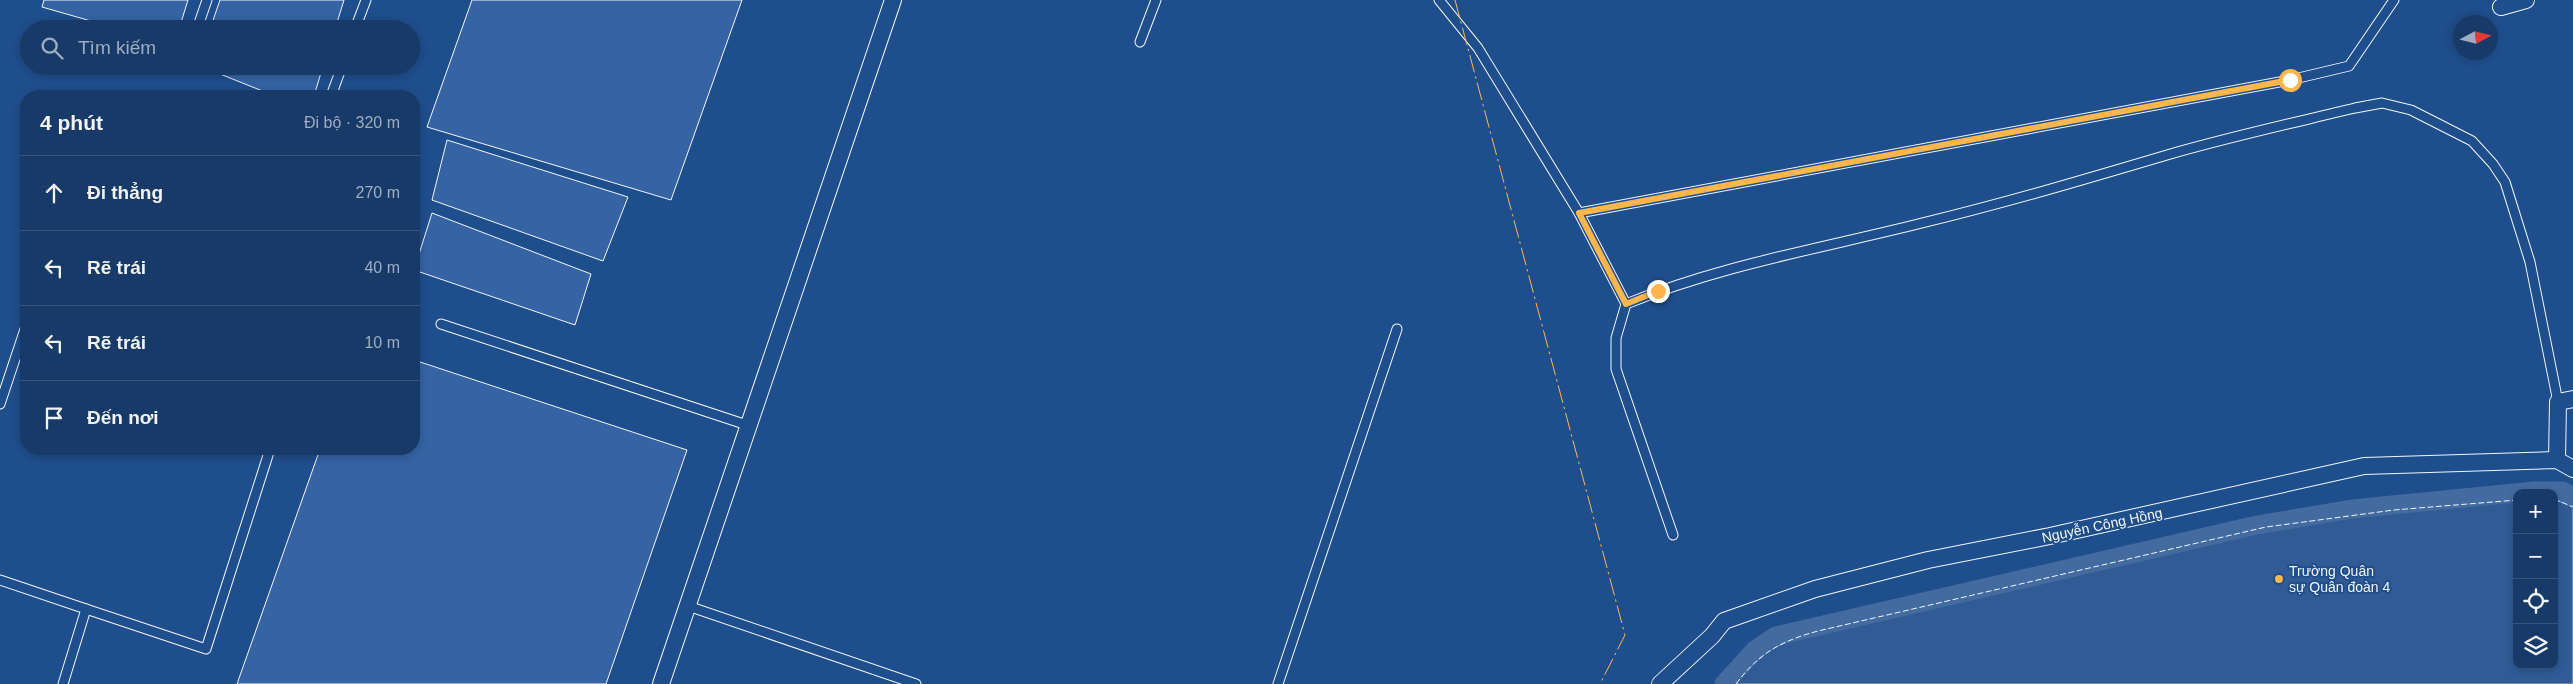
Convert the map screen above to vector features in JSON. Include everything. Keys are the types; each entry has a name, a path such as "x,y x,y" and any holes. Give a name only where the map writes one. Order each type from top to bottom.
{"street":[{"path":"661,684 893,0"},
{"path":"2501,7 2526,0"},
{"path":"2566,400 2556,460 2573,470"},
{"name":"Nguyễn Công Hồng","path":"1660,684 1712,636 1724,621 1816,589 1928,560 2050,536 2364,466 2556,460"}],"lane":[{"path":"200,20 207,0"},
{"path":"358,20 366,0"},
{"path":"1140,42 1156,0"},
{"path":"1439,0 1478,48 1579,213 1626,304 1616,338 1616,369 1672,535"},
{"path":"1579,213 2290,80 2349,66 2394,0"},
{"path":"333,90 339,75"},
{"path":"1626,304 1658,291 1742,265 1922,224 2079,183 2169,155 2355,108 2382,103 2411,110 2472,141 2493,164 2505,182 2530,262 2566,400"},
{"path":"441,324 750,426"},
{"path":"1278,684 1397,329"},
{"path":"0,404 20,344"},
{"path":"0,580 206,649 268,455"},
{"path":"688,606 916,684"},
{"path":"63,684 86,610"}],"shaded area":[{"name":"Trường Quân sự Quân đoàn 4","path":"2513,500 2513,669 2558,669 2558,501 2573,507 2573,684 1736,684 1744,673 1772,648 1818,631 2266,527 2394,510"}],"building":[{"path":"44,0 188,0 182,20 88,20 42,7"},
{"path":"220,0 344,0 338,20 213,20"},
{"path":"472,0 742,0 671,200 427,127"},
{"path":"222,75 320,75 316,90 260,90"},
{"path":"447,140 628,197 603,261 432,200"},
{"path":"432,213 591,274 575,325 420,272 420,251"},
{"path":"420,362 687,450 606,684 237,684 318,455 420,455"}],"waterway":[{"path":"1724,684 1755,650 1776,636 2257,525 2352,509 2535,491 2563,491 2573,498"}],"fence":[{"path":"1736,684 1762,656 1793,639 1818,631 2266,527 2394,510 2513,500"},
{"path":"2558,501 2573,507"}],"power":[{"path":"1455,0 1625,635 1600,684"}],"place":[{"name":"Trường Quân sự Quân đoàn 4","path":"2279,579"}],"route":[{"path":"1658,291 1626,304 1579,213 2290,80"}]}
